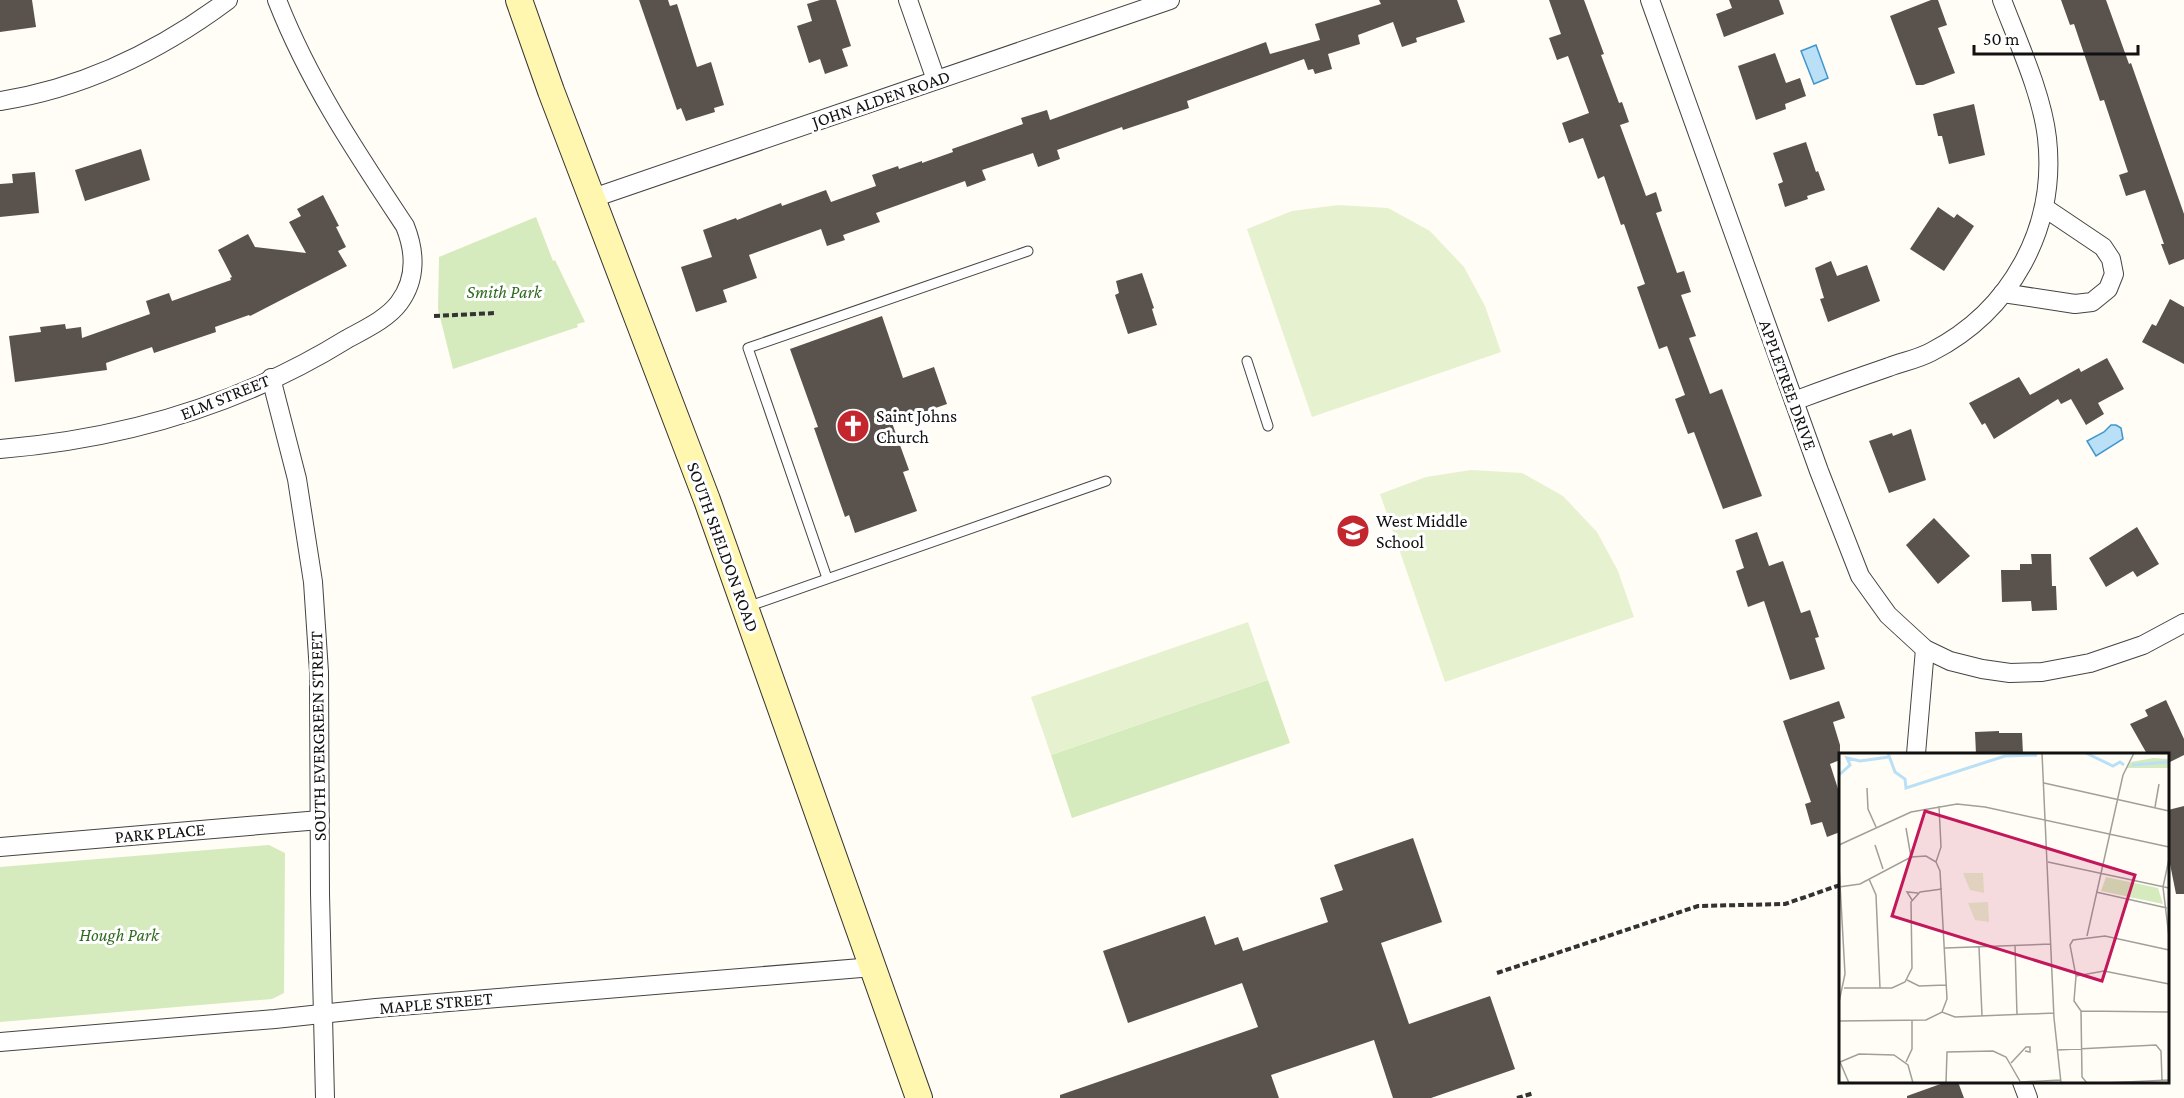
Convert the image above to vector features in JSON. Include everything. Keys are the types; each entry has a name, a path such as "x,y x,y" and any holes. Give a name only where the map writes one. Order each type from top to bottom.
{"main road":[{"name":"SOUTH SHELDON ROAD","path":"519,0 551,91 707,500 919,1098"}],"street":[{"path":"0,101 52,90 111,69 175,36 228,0"},
{"name":"ELM STREET","path":"0,449 41,446 100,436 173,418 223,401 323,354 387,315 399,303 408,288 414,259 405,225 341,129 310,74 277,0"},
{"path":"908,0 936,81"},
{"name":"JOHN ALDEN ROAD","path":"593,198 1170,0"},
{"name":"APPLETREE DRIVE","path":"1650,0 1794,401 1860,576 1888,615 1925,649 1950,661 2010,673 2042,672 2090,663 2124,652 2184,623"},
{"path":"1794,401 1930,352 1963,332 1991,308 2025,262 2034,243 2045,208 2048,167 2047,137 2039,102 2002,0"},
{"path":"2003,294 2075,304 2092,302 2108,289 2114,274 2111,259 2103,247 2045,208"},
{"name":"SOUTH EVERGREEN STREET","path":"271,378 297,479 312,582 319,672 325,1098"},
{"path":"1916,753 1925,649"},
{"name":"PARK PLACE","path":"0,847 320,820"},
{"name":"MAPLE STREET","path":"0,1042 873,967"},
{"path":"2022,1083 2028,1098"}],"lane":[{"path":"827,578 748,348 1028,251"},
{"path":"1246,361 1268,426"},
{"path":"745,607 1106,481"}],"path":[{"path":"434,316 496,313"},
{"path":"1497,973 1698,906 1785,903 1797,901 1839,885"},
{"path":"1517,1098 1534,1093"}],"green space":[{"path":"1338,205 1388,208 1430,231 1464,267 1485,306 1501,352 1312,417 1247,229 1292,211"},
{"name":"Smith Park","path":"536,217 553,261 555,260 585,322 577,324 578,327 453,369 438,309 439,257"},
{"path":"1471,470 1522,473 1563,496 1597,532 1618,571 1634,617 1445,682 1380,494 1426,477"},
{"path":"1248,622 1268,680 1051,755 1031,697"},
{"path":"1268,680 1290,743 1072,818 1051,755"},
{"name":"Hough Park","path":"269,845 285,853 284,993 272,999 0,1022 0,867"}],"water":[{"path":"1816,45 1828,78 1814,84 1801,51"},
{"path":"2111,425 2121,428 2123,439 2096,456 2087,441 2104,432"}],"building":[{"path":"0,0 32,0 36,27 0,32"},
{"path":"639,0 668,0 670,6 677,4 697,67 711,62 724,105 714,108 715,112 686,121 681,108 677,110"},
{"path":"820,0 836,0 851,46 842,49 848,66 825,74 820,59 809,63 797,26 812,21 807,4"},
{"path":"1379,0 1457,0 1465,22 1416,38 1417,42 1402,47 1393,22 1358,35 1360,44 1328,54 1332,69 1315,74 1313,69 1308,70 1304,59 1187,101 1189,108 1123,130 1122,127 1057,150 1060,159 1038,167 1033,153 982,170 986,180 967,187 965,181 876,213 880,222 843,235 845,240 827,246 821,229 749,255 757,278 723,290 727,302 696,312 681,267 712,257 703,230 826,190 831,202 876,186 872,175 898,166 899,169 922,161 922,163 953,152 952,149 1023,124 1021,118 1047,110 1050,120 1266,42 1270,54 1320,40 1315,24 1381,4"},
{"path":"1549,0 1584,0 1604,54 1601,55 1619,103 1622,102 1629,122 1620,125 1646,196 1656,192 1662,211 1656,213 1677,273 1684,271 1691,292 1681,295 1696,336 1689,338 1710,394 1722,389 1762,496 1723,509 1694,432 1688,434 1675,399 1685,395 1667,346 1659,349 1637,287 1645,284 1624,224 1621,225 1604,176 1598,179 1583,138 1569,143 1562,123 1589,113 1568,56 1557,60 1549,38 1561,34"},
{"path":"1729,0 1779,0 1784,14 1724,37 1716,14 1732,8"},
{"path":"1931,0 1938,0 1947,25 1938,28 1955,73 1923,85 1916,85 1890,16"},
{"path":"2061,0 2106,0 2129,64 2131,63 2184,214 2184,259 2169,265 2145,190 2126,196 2119,175 2128,172 2104,100 2100,101 2074,24 2070,25"},
{"path":"1775,53 1786,83 1800,78 1806,96 1785,104 1786,109 1756,120 1738,66"},
{"path":"1974,104 1985,155 1949,164 1942,136 1938,136 1933,114"},
{"path":"1806,142 1825,190 1785,207 1778,184 1783,182 1773,153"},
{"path":"141,149 150,180 85,201 75,170"},
{"path":"35,172 39,213 0,217 0,184 13,183 12,174"},
{"path":"323,195 339,226 336,227 346,247 338,251 347,266 250,316 215,327 216,332 154,353 152,347 106,363 107,370 15,382 9,336 41,332 40,327 65,324 66,329 81,327 82,338 150,314 146,301 169,293 172,301 231,280 232,277 218,250 248,234 255,247 306,253 289,222 301,216 297,209"},
{"path":"1938,207 1954,218 1957,214 1974,226 1944,271 1910,249"},
{"path":"1831,261 1837,276 1867,265 1880,301 1828,322 1820,299 1824,298 1815,268"},
{"path":"1142,273 1154,308 1152,309 1157,325 1128,334 1115,295 1119,293 1116,281"},
{"path":"2170,299 2184,307 2184,364 2142,342 2152,324 2156,326"},
{"name":"Saint Johns Church","path":"882,316 903,378 934,367 947,404 892,423 909,470 903,472 917,511 855,533 849,515 845,517 814,428 818,427 790,349"},
{"path":"2107,358 2124,389 2098,403 2104,414 2086,425 2071,399 2061,404 2058,399 1994,439 1985,423 1982,425 1969,403 2019,377 2030,395 2079,368 2081,372"},
{"path":"1911,429 1926,480 1889,493 1869,441"},
{"path":"1934,518 1970,556 1938,584 1906,545"},
{"path":"2137,527 2159,564 2137,577 2133,571 2106,587 2089,558"},
{"path":"1757,532 1769,566 1783,561 1801,613 1810,610 1819,637 1815,638 1825,669 1790,680 1764,601 1748,607 1736,571 1744,568 1735,540"},
{"path":"2031,554 2051,554 2052,586 2056,586 2057,610 2032,611 2031,601 2002,602 2001,570 2020,570 2020,564 2032,564"},
{"path":"2166,700 2184,739 2184,755 2169,762 2169,753 2146,753 2130,724 2148,716 2145,710"},
{"path":"1839,701 1845,718 1833,722 1840,745 1839,760 1830,764 1839,792 1839,832 1827,837 1822,822 1811,825 1805,804 1811,802 1783,721"},
{"path":"1975,732 2022,733 2023,753 1976,753"},
{"path":"2184,806 2184,894 2176,894 2169,859 2169,810"},
{"path":"1413,838 1442,922 1381,943 1409,1024 1490,996 1515,1069 1431,1098 1393,1098 1374,1040 1271,1075 1279,1098 1060,1098 1060,1095 1258,1027 1242,983 1128,1023 1103,951 1205,916 1215,945 1238,937 1243,951 1328,922 1320,898 1343,890 1334,865"},
{"path":"1943,1083 1958,1083 1964,1098 1907,1098 1907,1096"}],"place":[{"name":"Saint Johns Church","path":"853,426"},
{"name":"West Middle School","path":"1353,531"}]}
